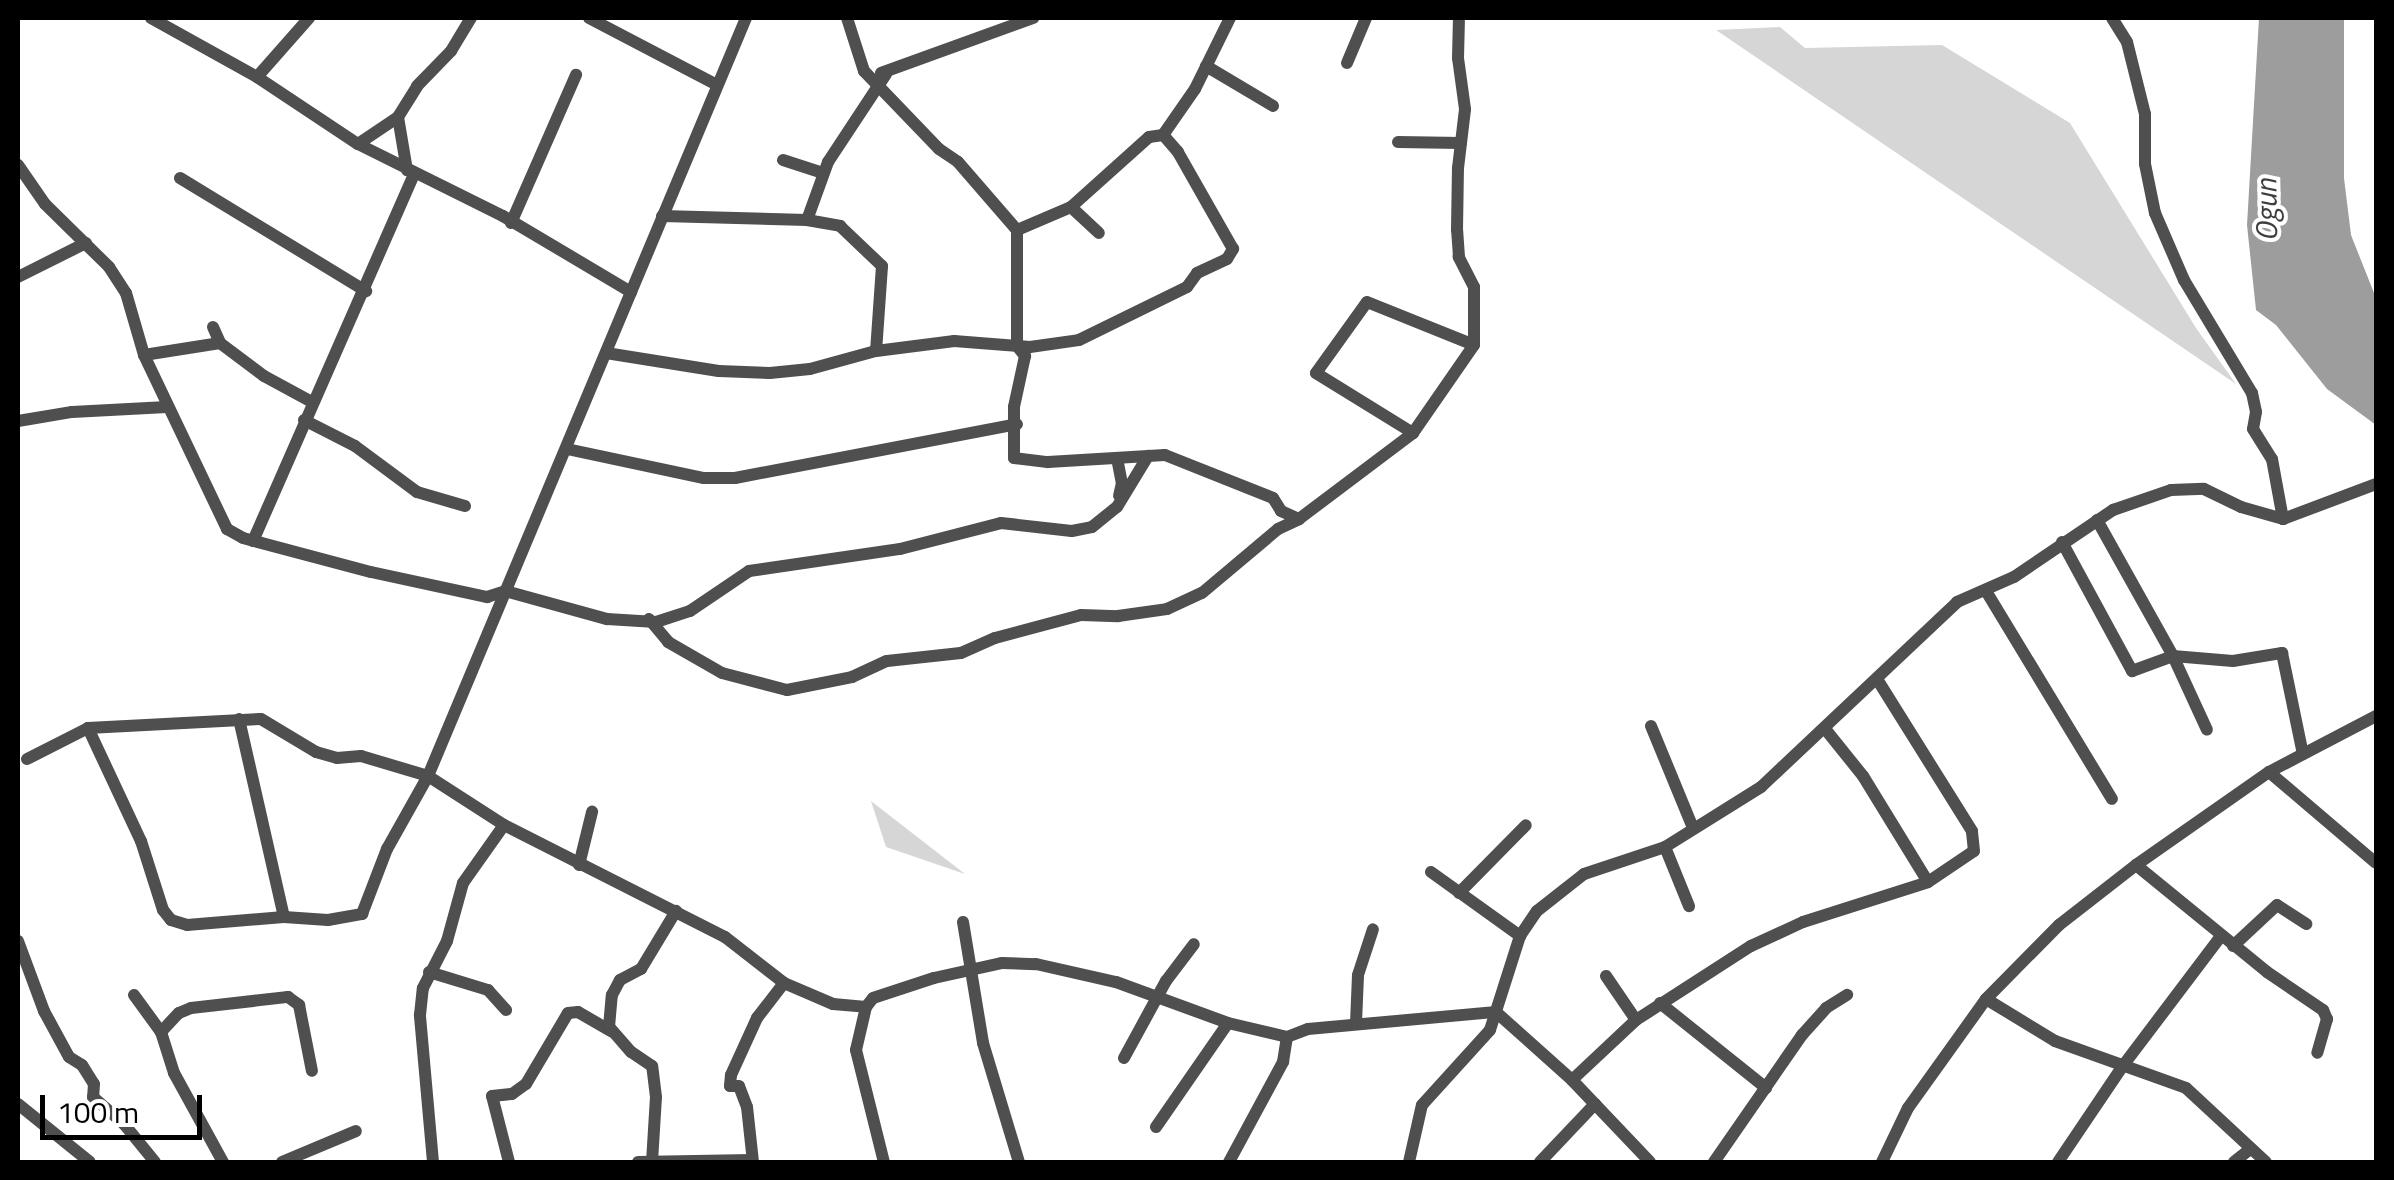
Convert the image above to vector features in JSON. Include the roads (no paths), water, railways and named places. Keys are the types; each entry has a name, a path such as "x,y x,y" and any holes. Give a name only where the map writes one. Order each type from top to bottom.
{"street":[{"path":"151,18 257,77 358,144 511,223 631,292"},
{"path":"257,77 309,18"},
{"path":"358,144 398,117 417,86 451,51 471,18"},
{"path":"589,18 718,86"},
{"path":"88,728 141,841 163,910 171,920 186,925 358,917 387,849 428,776 746,18"},
{"path":"847,18 864,71 939,149 958,162 1017,230 1017,346 1025,356 1014,407 1014,454 1018,461 1169,456 1274,498 1281,512 1300,520"},
{"path":"807,220 823,173 886,74 1033,18"},
{"path":"1163,136 1230,18"},
{"path":"1347,63 1366,18"},
{"path":"649,619 668,642 722,673 788,690 852,676 887,661 961,653 995,638 1082,615 1118,616 1166,609 1202,592 1278,528 1300,520 1413,434 1474,345 1474,287 1459,257 1458,244 1465,109 1458,58 1460,18"},
{"path":"2112,18 2127,42 2145,114 2145,164 2155,213 2184,280 2252,393 2256,412 2253,429 2272,459 2282,518"},
{"path":"1206,66 1273,106"},
{"path":"864,71 886,74"},
{"path":"511,223 576,75"},
{"path":"253,541 312,402 366,291 411,172 398,117"},
{"path":"1017,230 1071,208 1149,138 1163,136"},
{"path":"606,353 719,370 770,373 810,370 876,351 954,341 1017,346 1065,342 1094,333 1182,290 1198,272 1226,259 1233,249 1231,238 1163,136"},
{"path":"1398,142 1461,143"},
{"path":"783,160 823,173"},
{"path":"18,165 45,204 86,243 126,293 144,354 227,529 253,541 420,585 487,597 504,591 607,619 656,622 690,611 749,570 900,549 1001,522 1072,531 1092,527 1116,508 1148,456"},
{"path":"180,178 366,291"},
{"path":"1071,208 1099,233"},
{"path":"662,216 807,220 840,226 882,266 876,351"},
{"path":"18,277 86,243"},
{"path":"1413,434 1316,373 1367,302 1474,345"},
{"path":"213,327 220,343 264,376 312,402"},
{"path":"144,354 220,343"},
{"path":"18,422 72,412 167,407"},
{"path":"304,420 355,446 417,492 465,506"},
{"path":"566,450 704,478 735,478 1016,424"},
{"path":"1116,508 1122,483 1118,458"},
{"path":"1409,1162 1426,1098 1490,1030 1520,936 1537,911 1584,874 1665,847 1761,787 1958,602 2014,577 2097,520 2171,490 2197,488 2282,518 2376,484"},
{"path":"2097,520 2174,656 2206,730"},
{"path":"2062,542 2132,671 2174,656 2233,662 2282,654 2303,754"},
{"path":"1986,591 2112,799"},
{"path":"1572,1080 1636,1020 1751,946 1803,922 1928,882 1974,850 1976,838 1877,679"},
{"path":"1882,1162 1908,1108 1986,999 2059,925 2136,864 2269,772 2376,716"},
{"path":"239,719 284,918"},
{"path":"27,759 88,728 261,719 316,752 337,758 361,756 428,776 504,825 579,866 725,937 784,984 824,1002 866,1006"},
{"path":"1650,726 1693,828"},
{"path":"1826,730 1863,776 1928,882"},
{"path":"2269,772 2376,863"},
{"path":"579,866 592,812"},
{"path":"433,1162 420,1016 429,972 448,941 463,883 504,825"},
{"path":"1459,892 1526,825"},
{"path":"1665,847 1689,906"},
{"path":"2136,864 2233,946 2323,1010 2327,1018 2317,1053"},
{"path":"1431,872 1520,936"},
{"path":"2233,946 2277,906 2306,924"},
{"path":"652,1162 656,1097 652,1066 631,1052 609,1027 614,986 636,976 676,911"},
{"path":"963,922 983,1043 1018,1162"},
{"path":"1356,1023 1358,975 1373,929"},
{"path":"2058,1162 2122,1067 2221,936"},
{"path":"18,941 44,1011 68,1056 82,1065 94,1084 93,1097 124,1124 155,1162"},
{"path":"1124,1058 1157,997 1194,944"},
{"path":"884,1162 856,1050 866,1006 873,998 971,967 1036,964 1116,982 1228,1023 1287,1037 1308,1029 1356,1023 1496,1012 1572,1080 1650,1162"},
{"path":"429,972 488,990 506,1010"},
{"path":"1606,976 1636,1020"},
{"path":"638,1162 753,1161 747,1107 738,1086 730,1086 731,1075 756,1018 784,984"},
{"path":"134,995 161,1032 174,1073 223,1162"},
{"path":"161,1032 179,1013 191,1008 274,995 288,997 300,1005 312,1071"},
{"path":"1714,1162 1815,1019 1847,995"},
{"path":"1986,999 2054,1040 2186,1088 2266,1162"},
{"path":"1660,1003 1766,1088"},
{"path":"509,1162 492,1096 512,1094 526,1084 568,1013 578,1012 618,1036"},
{"path":"1156,1127 1228,1023"},
{"path":"1229,1162 1282,1062 1287,1037"},
{"path":"18,1104 90,1162"},
{"path":"1540,1162 1595,1104"},
{"path":"282,1162 356,1131"},
{"path":"2234,1162 2249,1150"}],"water":[{"name":"Ogun","path":"2259,18 2344,18 2344,178 2351,235 2376,298 2376,425 2327,389 2276,325 2256,310 2247,225"}]}
